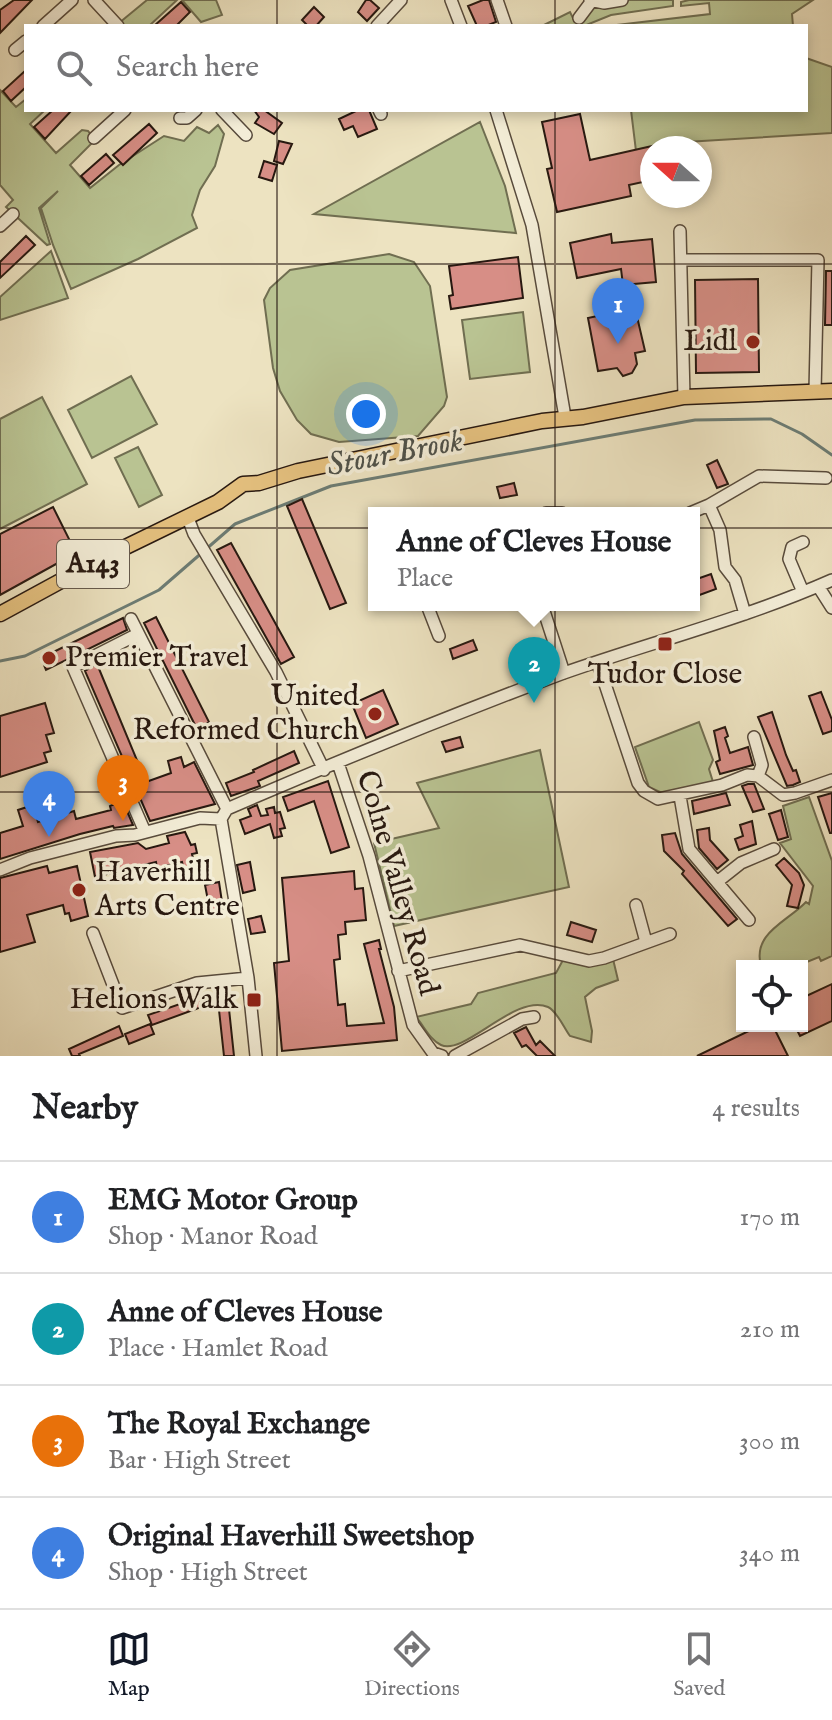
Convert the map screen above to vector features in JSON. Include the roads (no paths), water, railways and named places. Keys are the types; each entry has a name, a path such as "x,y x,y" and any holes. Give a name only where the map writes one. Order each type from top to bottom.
{"main road":[{"name":"A143","path":"0,614 103,558 218,502 243,484 565,417 583,417 684,397 832,391"}],"street":[{"path":"45,24 72,0"},
{"path":"94,0 116,24"},
{"path":"379,24 401,0"},
{"path":"451,0 460,24"},
{"path":"497,0 505,24"},
{"path":"579,18 590,1 622,0"},
{"path":"15,50 24,43"},
{"path":"94,138 123,112"},
{"path":"180,118 187,118 194,112"},
{"path":"224,112 246,135"},
{"path":"497,112 532,225 565,417"},
{"path":"0,226 13,214"},
{"path":"680,231 684,397"},
{"path":"681,260 818,260 815,391"},
{"path":"700,509 759,476 826,478"},
{"path":"709,505 720,530 725,567 735,580 745,614"},
{"path":"188,518 276,672 324,770"},
{"path":"803,542 792,547 789,559 803,592"},
{"path":"0,870 30,858 116,836 224,814 410,732 564,673 745,614 832,580"},
{"path":"818,586 832,608"},
{"path":"429,611 439,636"},
{"path":"544,611 564,673"},
{"path":"131,619 224,814 256,1056"},
{"path":"138,634 73,667 145,832"},
{"path":"598,663 638,783 644,791 658,799 722,785 747,775 758,776 783,795 832,780"},
{"path":"754,737 762,765 758,776"},
{"name":"Colne Valley Road","path":"338,763 369,856 413,1025 433,1053 442,1056"},
{"path":"680,796 689,849 749,920"},
{"path":"717,882 741,863 774,849"},
{"path":"636,905 646,942"},
{"path":"93,933 122,1008 197,983 248,978"},
{"path":"398,971 520,945 589,961 670,934"},
{"path":"455,1056 522,1019 534,1017"}],"waterway":[{"name":"Stour Brook","path":"0,661 25,656 159,590 235,524 331,486 695,420 771,419 802,434 832,455"}],"place":[{"name":"Lidl","path":"753,342"},
{"name":"EMG Motor Group","path":"618,344"},
{"name":"Tudor Close","path":"665,644"},
{"name":"Premier Travel","path":"49,658"},
{"name":"Anne of Cleves House","path":"534,703"},
{"name":"United Reformed Church","path":"375,714"},
{"name":"The Royal Exchange","path":"123,821"},
{"name":"Original Haverhill Sweetshop","path":"49,837"},
{"name":"Haverhill Arts Centre","path":"79,890"},
{"name":"Helions Walk","path":"254,1000"}]}
